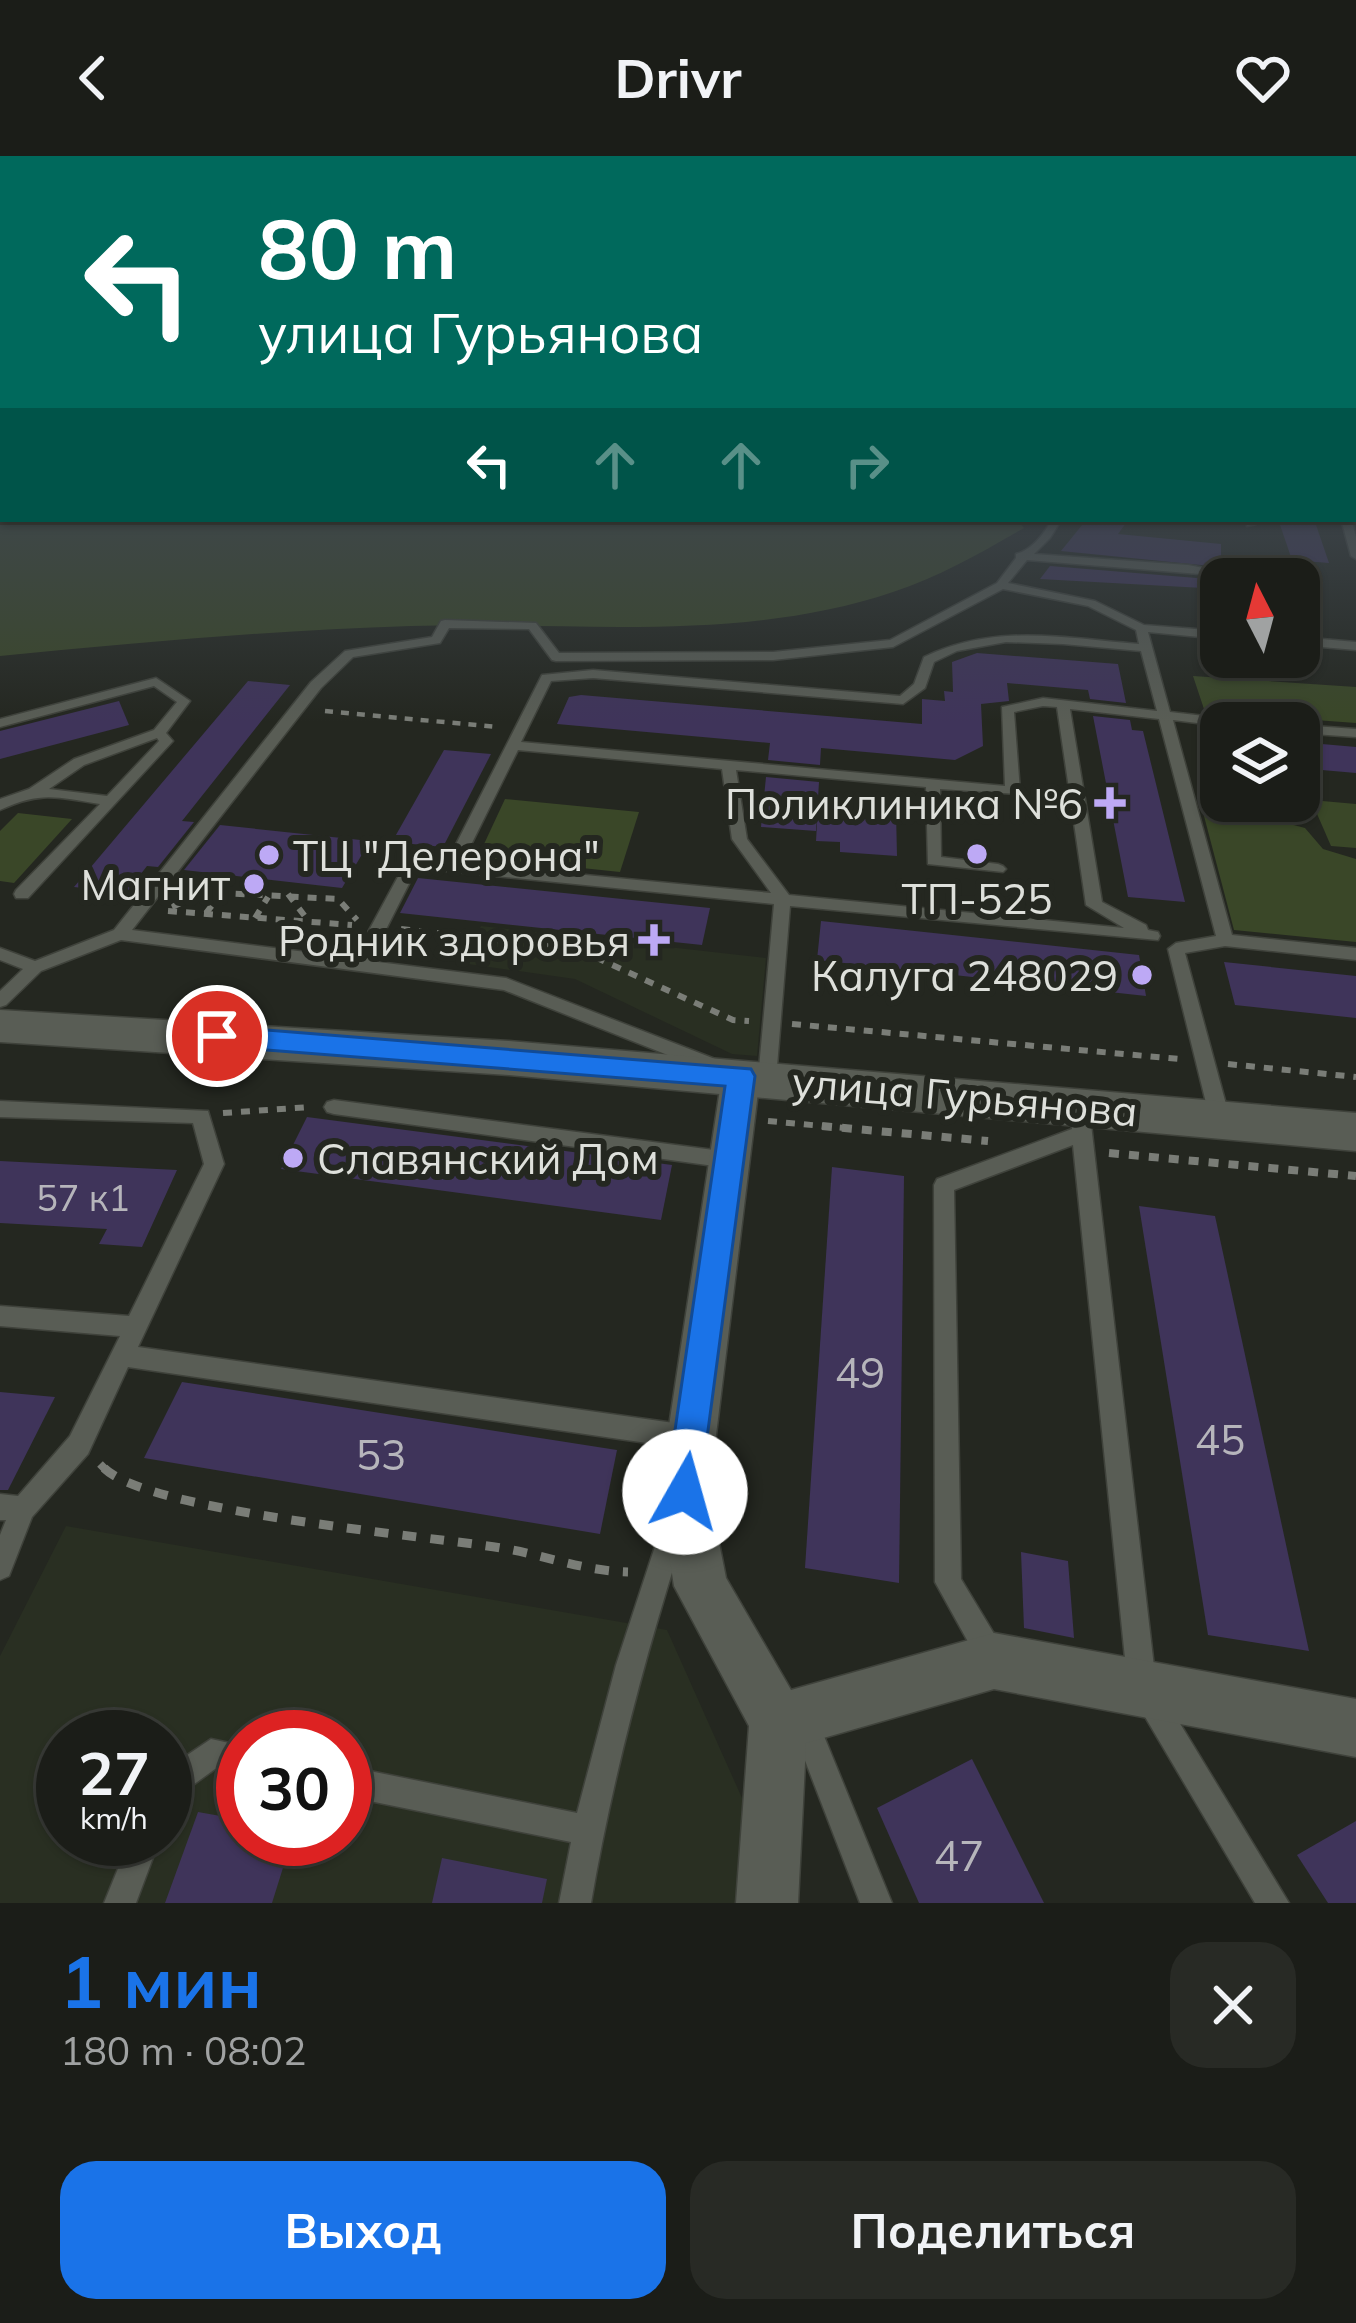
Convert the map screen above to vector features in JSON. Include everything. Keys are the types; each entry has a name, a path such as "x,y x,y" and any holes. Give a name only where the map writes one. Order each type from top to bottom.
{"street":[{"name":"улица Гурьянова","path":"0,1026 217,1036 754,1077 1081,1120 1220,1119 1354,1138"},
{"path":"754,1077 729,1160 685,1492 701,1586 790,1721 767,1903"},
{"path":"790,1721 994,1661 1356,1728"}],"lane":[{"path":"120,934 297,709 349,654 436,640 445,624 532,626 556,657 773,656 893,643 1001,585 1018,559"},
{"path":"1055,559 1200,570"},
{"path":"1001,585 1091,603 1141,628 1200,632"},
{"path":"1141,628 1225,940"},
{"path":"452,867 546,678 593,674 903,700 920,685 928,660 953,645 984,638 1147,648"},
{"path":"1320,643 1356,646"},
{"path":"0,723 156,682 184,701 159,733 79,761 33,793"},
{"path":"1063,704 1094,905 1176,949 1225,940 1356,954"},
{"path":"513,745 1013,791 1007,710 1063,704 1200,717"},
{"path":"1320,730 1356,733"},
{"path":"22,894 166,740 159,733"},
{"path":"0,1001 35,967 120,934 506,984 754,1077 782,898 740,839 728,765"},
{"path":"933,784 933,861 998,869"},
{"path":"0,806 8,798 33,793 111,801"},
{"path":"359,966 412,863 1152,936"},
{"path":"1176,949 1220,1119"},
{"path":"0,954 35,967"},
{"path":"334,1107 729,1160"},
{"path":"0,1109 201,1116 214,1164 80,1445 12,1508 0,1567"},
{"path":"994,1661 948,1582 944,1185 1081,1120 1142,1688 1273,1903"},
{"path":"0,1316 136,1327"},
{"path":"122,1356 692,1437"},
{"path":"575,1903 587,1830 685,1492"},
{"path":"790,1721 876,1903"},
{"path":"372,1786 587,1830"},
{"path":"120,1903 134,1866"}],"path":[{"path":"297,709 520,729"},
{"path":"166,877 268,897 288,893 338,899 363,926"},
{"path":"163,911 220,889"},
{"path":"205,914 220,889"},
{"path":"288,893 309,922"},
{"path":"255,918 268,897"},
{"path":"201,1116 257,1107 334,1107"},
{"path":"80,1445 114,1478 173,1495 373,1534 505,1548 586,1571 658,1573"}],"shaded area":[{"path":"481,926 766,958 757,1056 732,1054 575,979 461,963"},
{"path":"66,1526 667,1630 750,1816 743,1903 0,1903 0,1656"}],"green space":[{"path":"0,559 968,559 893,592 775,619 654,627 359,628 0,656"},
{"path":"1193,676 1356,687 1356,723 1320,720 1320,702 1202,702"},
{"path":"505,799 639,812 620,872 478,857"},
{"path":"1320,801 1356,804 1356,848 1331,846 1320,821"},
{"path":"18,813 72,819 14,883 0,881 0,831"},
{"path":"1206,822 1282,822 1305,828 1323,849 1356,859 1356,942 1234,930"}],"building":[{"path":"1136,559 1200,559 1200,565"},
{"path":"1050,566 1200,578 1200,588 1040,579"},
{"path":"977,653 1118,664 1126,703 1090,699 1088,690 1007,683 1009,701 981,704 983,746 955,760 821,748 820,765 768,760 770,743 557,724 569,697 581,695 922,724 922,699 945,701 944,691 953,692 952,662"},
{"path":"248,681 290,685 182,821 194,822 158,867 147,866 126,893 74,887"},
{"path":"119,701 129,725 0,759 0,731"},
{"path":"1093,716 1130,720 1132,730 1143,731 1185,902 1128,897"},
{"path":"1320,744 1356,747 1356,773 1320,770"},
{"path":"444,750 491,754 443,847 392,842"},
{"path":"766,777 819,782 816,831 761,827"},
{"path":"818,807 896,812 897,856 840,852 840,842 816,841"},
{"name":"ТЦ \"Делерона\"","path":"220,825 370,841 342,888 184,870"},
{"path":"418,878 710,908 702,945 400,913"},
{"path":"821,921 1139,955 1146,996 817,960"},
{"path":"1224,962 1356,976 1356,1018 1235,1005"},
{"path":"307,1117 672,1165 661,1220 281,1169"},
{"path":"0,1161 177,1170 142,1247 99,1244 107,1229 0,1223"},
{"path":"832,1167 904,1176 899,1583 805,1568"},
{"path":"1139,1206 1215,1216 1309,1651 1208,1635"},
{"path":"182,1382 617,1450 600,1534 144,1458"},
{"path":"0,1392 55,1397 8,1490 0,1490"},
{"path":"1021,1552 1068,1561 1074,1638 1024,1628"},
{"path":"972,1759 1044,1903 919,1903 877,1808"},
{"path":"198,1812 216,1815 216,1866 284,1866 272,1903 165,1903 178,1866 192,1866 192,1829"},
{"path":"1356,1821 1356,1903 1328,1903 1297,1855"},
{"path":"442,1858 547,1879 542,1903 432,1903"}],"place":[{"name":"Поликлиника №6","path":"1110,803"},
{"name":"ТП-525","path":"977,854"},
{"name":"ТЦ \"Делерона\"","path":"269,855"},
{"name":"Магнит","path":"254,884"},
{"name":"Родник здоровья","path":"654,940"},
{"name":"Калуга 248029","path":"1142,975"},
{"name":"Славянский Дом","path":"293,1158"}],"route":[{"path":"217,1036 741,1076 685,1492"}]}
